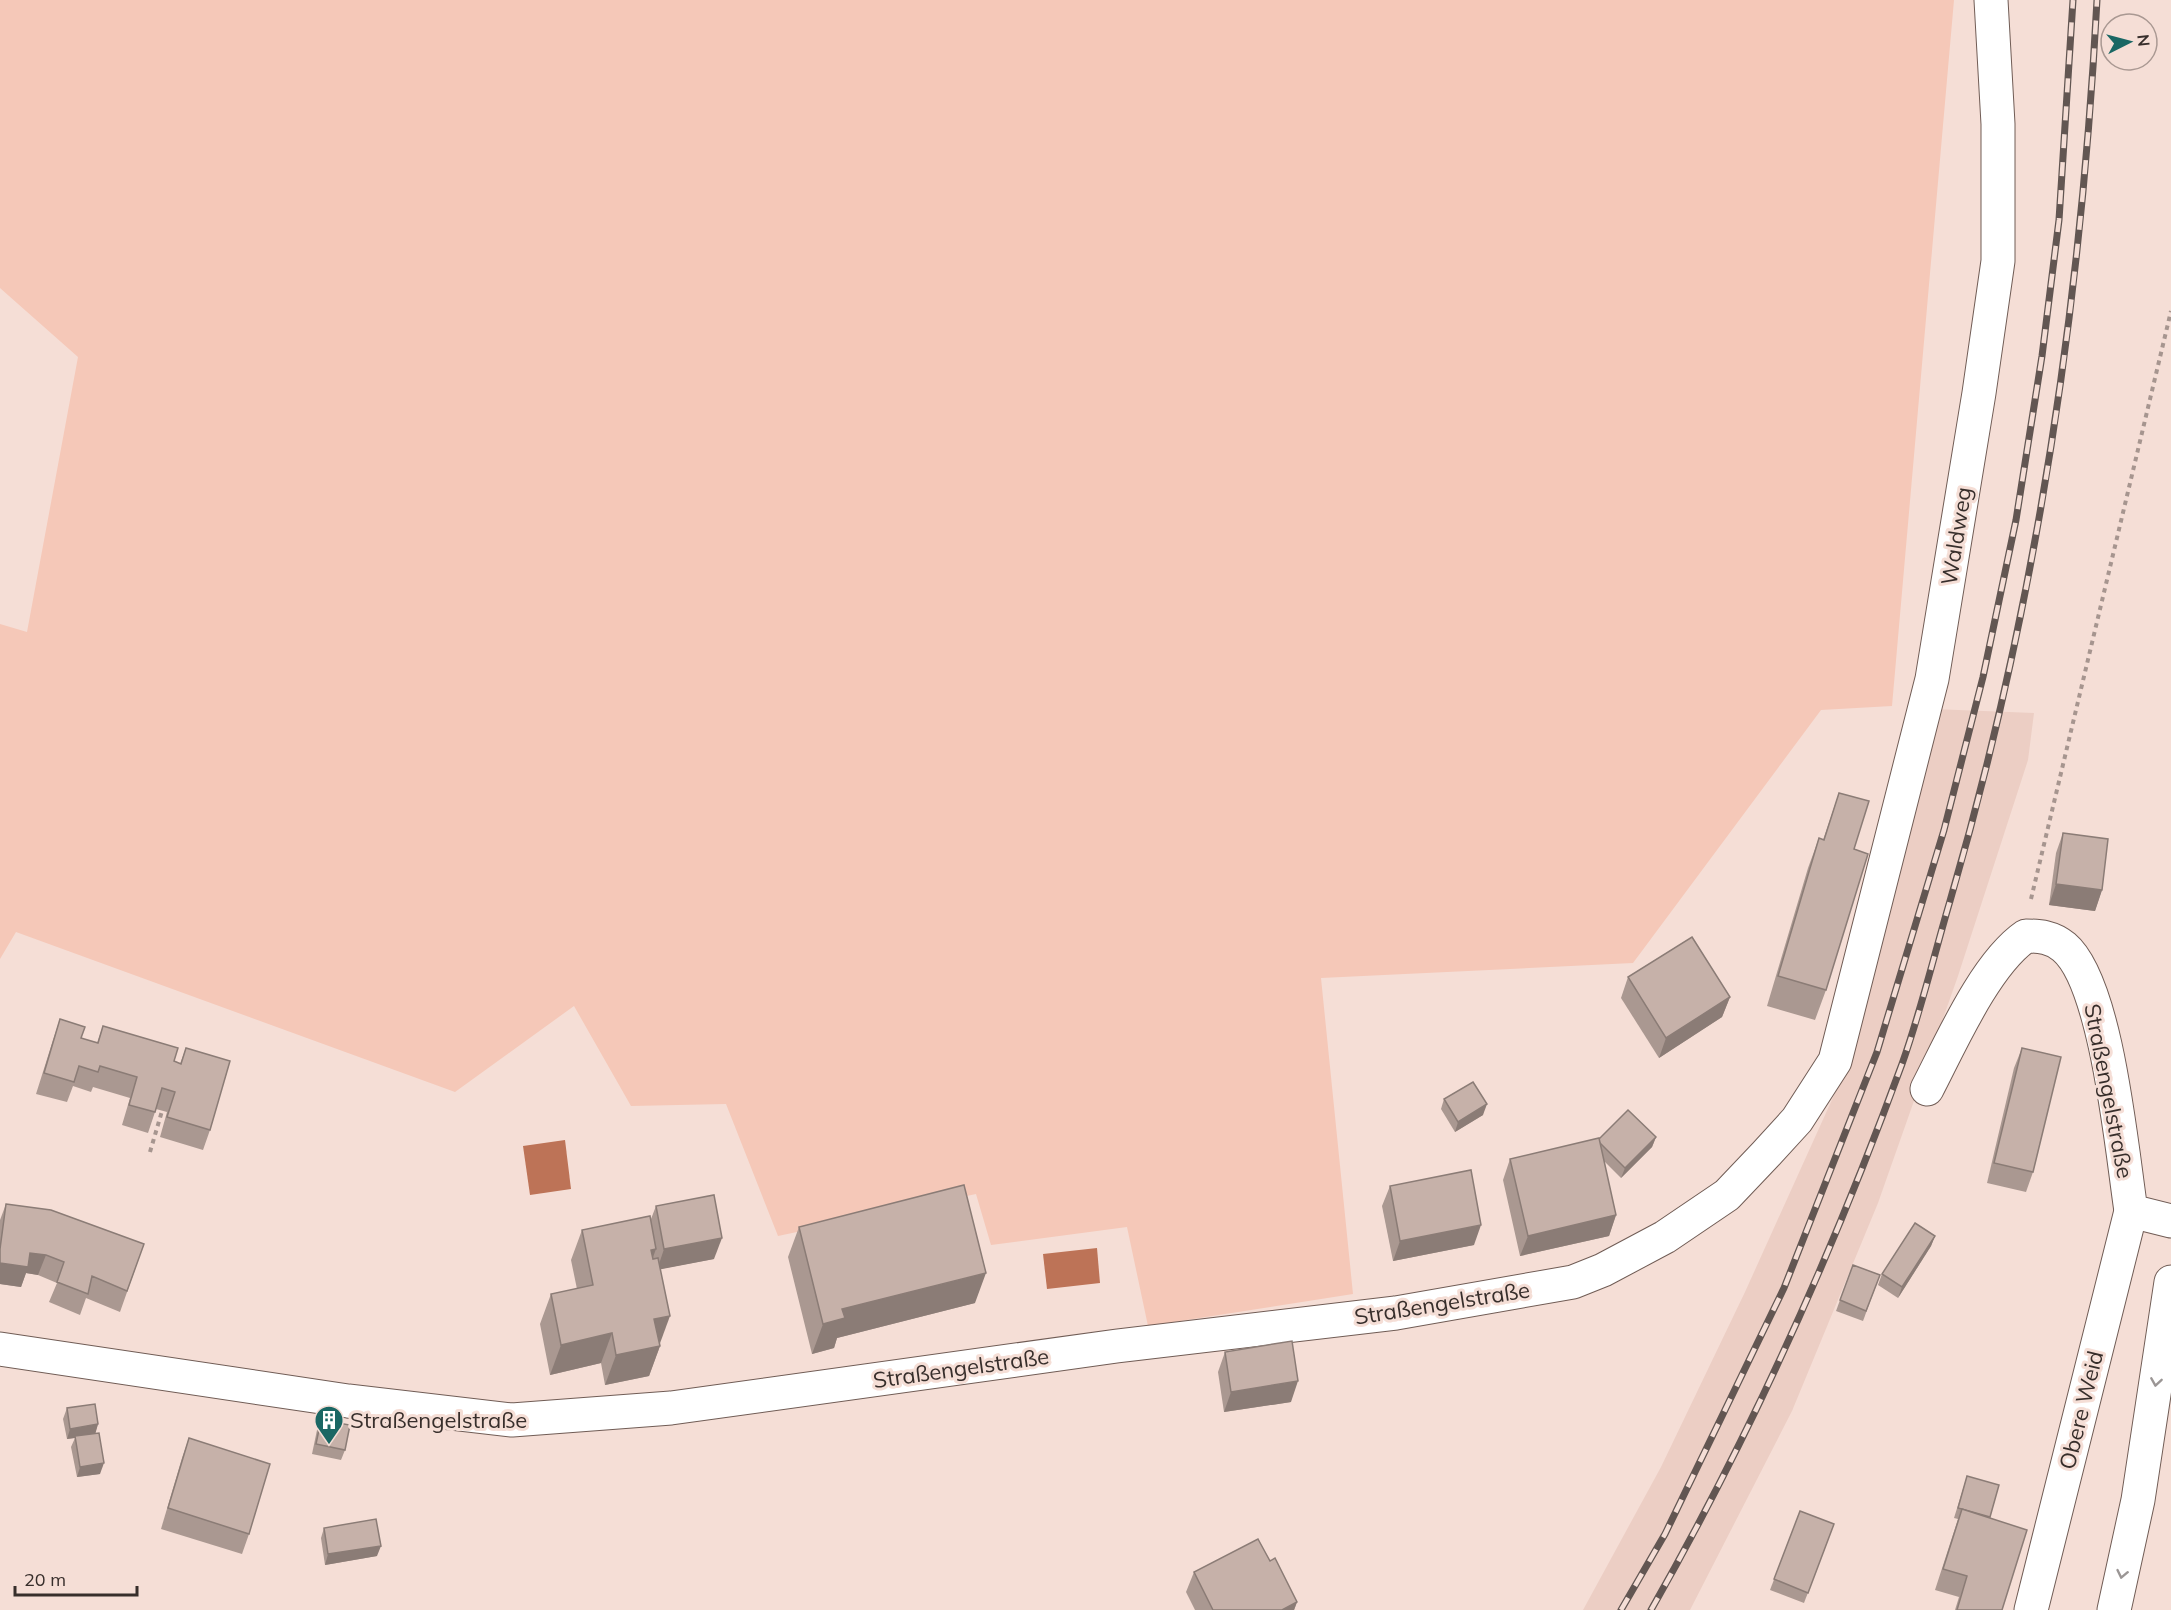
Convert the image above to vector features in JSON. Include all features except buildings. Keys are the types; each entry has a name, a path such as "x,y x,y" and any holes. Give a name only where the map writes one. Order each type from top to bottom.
{"street":[{"name":"Waldweg","path":"1835,1061 1932,679 1981,382 1998,261 1998,124 1991,0"},
{"name":"Straßengelstraße","path":"2026,936 2045,936 2065,947 2086,979 2102,1024 2131,1211 2171,1221"},
{"path":"1927,1089 1962,1023 2002,957 2026,936"},
{"name":"Straßengelstraße","path":"0,1349 348,1401 512,1420 671,1408 1117,1346 1396,1313 1573,1282 1604,1270 1665,1237 1726,1195 1766,1155 1797,1120 1835,1061"},
{"name":"Obere Weid","path":"2031,1610 2131,1211"},
{"path":"2114,1610 2138,1500 2171,1282"}],"path":[{"path":"2026,936 2032,888 2171,311"},
{"path":"150,1152 162,1111"}],"shaded area":[{"path":"0,0 1954,0 1892,706 1821,710 1633,963 1321,978 1353,1294 1148,1326 1127,1227 991,1245 976,1194 778,1236 726,1104 631,1106 574,1006 455,1092 16,932 0,959 0,624 27,632 78,357 0,288"},
{"path":"1933,709 2034,713 2028,760 1958,976 1878,1203 1792,1411 1690,1610 1583,1610 1661,1467 1745,1292 1835,1093 1870,984"},
{"path":"565,1140 571,1189 530,1195 523,1146"},
{"path":"1097,1248 1100,1283 1047,1289 1043,1254"}],"railway":[{"path":"1621,1610 1665,1534 1784,1288 1877,1052 1944,830 1983,677 2016,520 2042,356 2059,220 2073,0"},
{"path":"1651,1610 1756,1410 1848,1204 1909,1044 1950,901 2007,679 2050,455 2079,228 2090,114 2097,0"}],"place":[{"name":"Straßengelstraße","path":"329,1446"}]}
